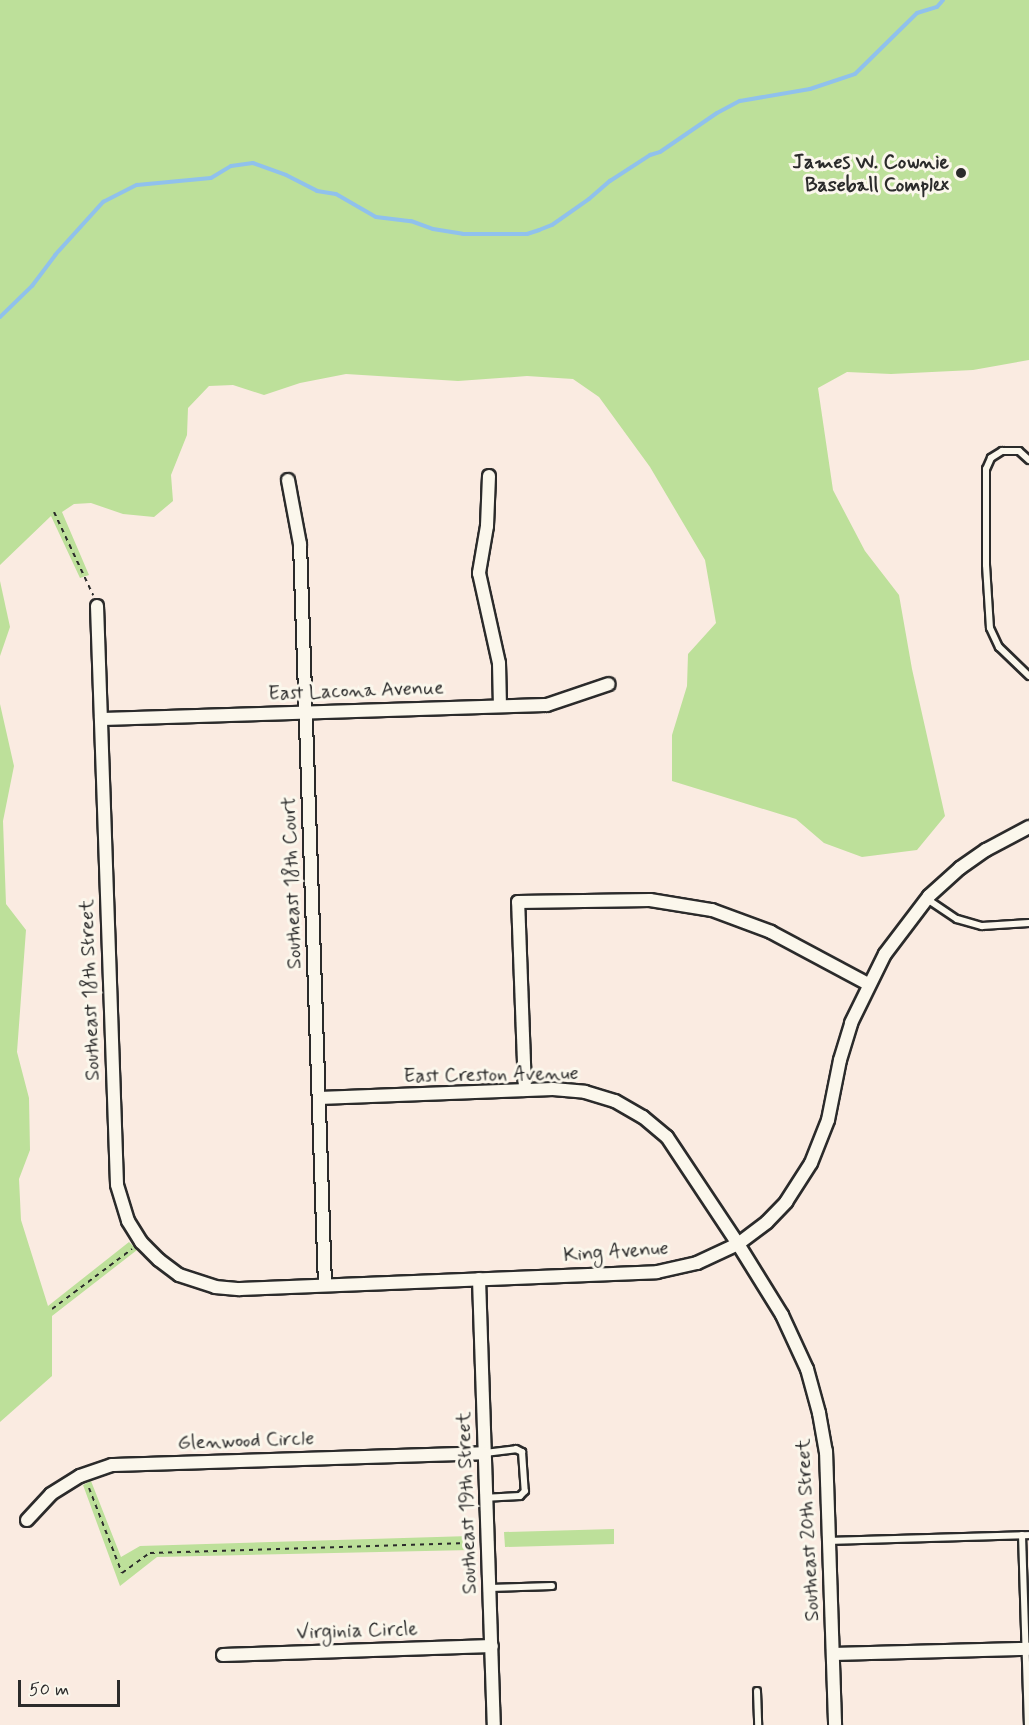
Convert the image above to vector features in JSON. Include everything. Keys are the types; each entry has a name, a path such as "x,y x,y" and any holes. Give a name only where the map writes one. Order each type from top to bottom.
{"street":[{"path":"489,476 487,526 479,573 499,663 500,706"},
{"name":"Southeast 18th Court","path":"288,480 300,544 325,1285"},
{"name":"Southeast 18th Street","path":"97,606 116,1173 123,1210 141,1242 159,1260 191,1280 215,1287 252,1287"},
{"name":"East Lacona Avenue","path":"101,718 547,705 609,684"},
{"name":"King Avenue","path":"252,1287 657,1272 697,1263 738,1244 767,1222 786,1202 811,1163 828,1120 840,1060 851,1023 868,984 885,954 927,899 960,868 986,850 1029,827"},
{"path":"525,1090 518,902 650,900 712,910 771,932 868,984"},
{"name":"East Creston Avenue","path":"319,1098 525,1090 585,1092 615,1101 643,1117 667,1137 738,1244"},
{"name":"Southeast 20th Street","path":"738,1244 782,1316 807,1369 819,1413 826,1451 835,1725"},
{"name":"Southeast 19th Street","path":"479,1279 494,1725"},
{"name":"Glenwood Circle","path":"27,1520 51,1494 84,1474 112,1465 485,1453"},
{"name":"Virginia Circle","path":"223,1655 492,1646"},
{"path":"833,1654 1027,1649"}],"lane":[{"path":"1029,460 1019,450 1002,451 991,458 986,469 986,565 990,628 999,647 1029,676"},
{"path":"927,899 957,919 982,926 1029,923"},
{"path":"485,1453 516,1449 522,1452 525,1491 520,1496 487,1498"},
{"path":"829,1541 1025,1535 1028,1725"},
{"path":"490,1588 552,1586"},
{"path":"758,1691 758,1725"}],"path":[{"path":"54,512 85,573 97,606"},
{"path":"52,1309 141,1242"},
{"path":"84,1474 122,1573 150,1553 488,1543"}],"green space":[{"path":"0,0 1029,0 1029,360 973,370 891,374 847,372 818,388 833,490 865,551 899,595 912,669 945,816 917,850 862,857 824,843 796,819 672,781 672,735 687,686 688,654 716,623 705,560 650,467 599,397 573,379 527,376 458,381 346,374 300,383 264,395 233,385 209,386 188,408 187,435 171,475 173,501 154,517 123,514 91,503 74,504 62,512 89,575 80,578 51,516 0,565"},
{"path":"0,581 10,627 0,656"},
{"path":"0,704 14,766 3,821 6,904 26,930 17,1052 29,1098 30,1150 19,1179 21,1220 48,1306 129,1242 137,1250 52,1316 52,1376 0,1422"},
{"path":"91,1481 121,1557 140,1546 470,1536 471,1550 157,1557 120,1586 83,1485"},
{"path":"614,1529 614,1544 505,1547 504,1532"}],"waterway":[{"path":"0,317 32,286 55,255 103,202 137,185 211,178 231,166 253,163 286,175 317,191 336,194 376,217 411,221 433,229 463,234 527,234 539,230 552,225 610,181 650,155 660,152 717,113 740,101 810,89 855,74 917,13 937,7 943,0"}],"place":[{"name":"James W. Cownie Baseball Complex","path":"961,173"}]}
